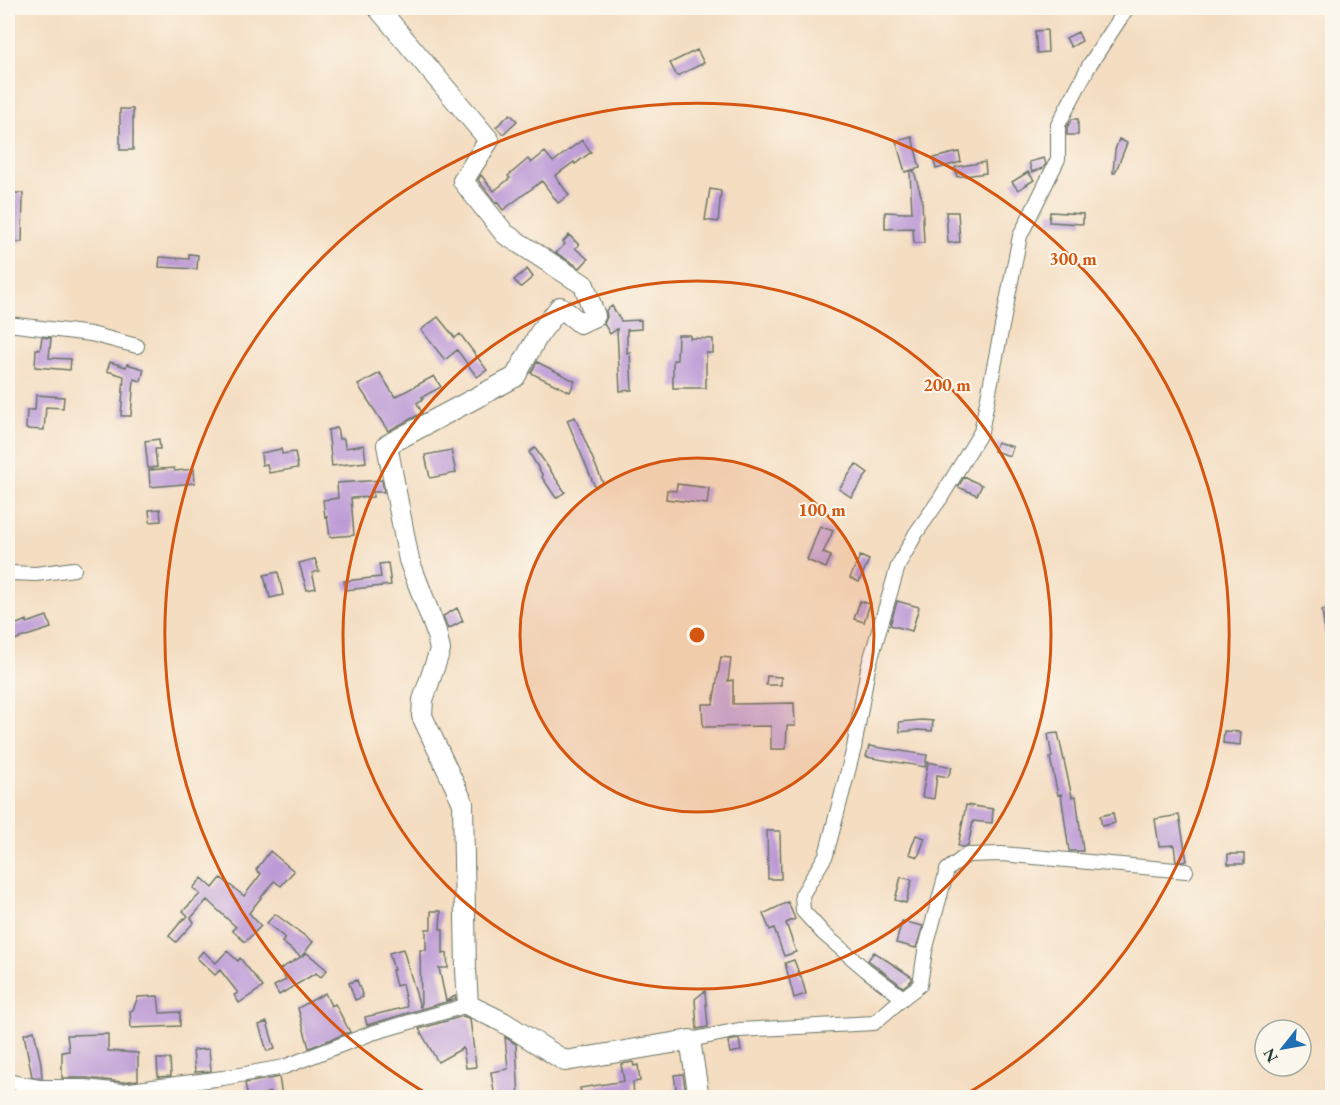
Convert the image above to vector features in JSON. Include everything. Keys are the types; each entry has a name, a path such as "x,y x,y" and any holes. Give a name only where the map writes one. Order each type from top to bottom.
{"street":[{"path":"378,8 489,140 463,181 505,234 584,285 595,315 580,323 560,307 539,334 515,377 387,445 409,560 436,631 440,650 423,700 422,716 463,803 468,1005"},
{"path":"903,998 824,934 803,910 802,895 825,855 854,748 868,668 898,566 916,533 981,432 1020,236 1058,159 1058,125 1090,64 1127,8"},
{"path":"8,324 91,334 137,346"},
{"path":"8,573 36,574 74,569"},
{"path":"8,1083 39,1087 85,1087 122,1091 243,1074 284,1067 372,1033 468,1005 503,1022 565,1061 739,1030 874,1023 920,985 925,951 947,870 967,855 1002,854 1186,871"},
{"path":"690,1040 699,1098"}],"building":[{"path":"1047,30 1048,52 1037,53 1035,31"},
{"path":"1078,32 1082,41 1071,47 1066,38"},
{"path":"697,50 704,63 677,76 670,63"},
{"path":"120,109 133,109 133,150 120,150"},
{"path":"510,114 517,121 503,134 496,127"},
{"path":"1072,119 1078,119 1078,135 1067,135 1067,127"},
{"path":"912,137 920,168 905,172 896,141"},
{"path":"1119,139 1127,143 1115,173 1113,173 1115,150"},
{"path":"582,140 591,152 555,176 569,195 558,203 542,181 503,210 478,180 481,175 494,191 528,159 531,163 545,152 553,162"},
{"path":"959,152 961,162 936,169 933,158"},
{"path":"1044,158 1046,164 1043,168 1032,172 1029,162"},
{"path":"985,162 986,173 957,177 955,167"},
{"path":"910,171 914,171 922,199 924,243 914,243 913,228 885,229 885,212 912,212"},
{"path":"1028,172 1034,180 1018,190 1012,182"},
{"path":"710,189 721,191 718,222 705,220"},
{"path":"13,193 23,193 22,242 13,242"},
{"path":"946,212 958,212 960,242 948,243"},
{"path":"1050,212 1083,214 1083,224 1049,222"},
{"path":"569,235 579,245 575,248 588,259 580,268 556,253 565,244 563,242"},
{"path":"189,254 198,255 197,269 159,267 160,257 189,259"},
{"path":"527,269 533,277 521,287 514,280"},
{"path":"612,306 621,321 641,320 641,329 627,330 627,353 630,352 632,390 620,391 617,329 610,334 604,324 607,317 606,310"},
{"path":"438,317 455,338 460,334 487,370 477,377 457,350 445,360 421,330"},
{"path":"678,335 713,339 713,353 706,353 706,388 673,388 673,360 677,360"},
{"path":"42,337 51,338 49,358 71,359 70,370 35,367 36,349 40,350"},
{"path":"110,362 144,369 141,381 134,379 131,416 121,416 124,376 107,371"},
{"path":"537,362 575,381 570,392 531,373"},
{"path":"380,373 395,397 434,376 441,387 422,397 423,399 417,403 422,413 388,431 358,385"},
{"path":"36,395 64,397 63,408 46,407 44,430 26,429 27,410 35,410"},
{"path":"575,417 603,483 595,487 567,420"},
{"path":"337,428 339,439 344,439 345,448 364,445 366,462 332,466 328,430"},
{"path":"159,439 160,449 155,449 157,467 148,468 145,441"},
{"path":"997,442 1013,447 1010,456 994,451"},
{"path":"535,448 565,492 556,498 529,452"},
{"path":"281,449 282,454 295,452 298,468 269,473 267,464 262,465 261,453"},
{"path":"451,450 456,473 430,478 425,455"},
{"path":"856,464 868,473 851,497 839,489"},
{"path":"174,468 175,471 194,469 195,483 150,487 149,470"},
{"path":"964,477 982,485 977,495 958,487"},
{"path":"382,480 384,492 373,492 373,497 351,498 354,535 330,537 323,500 338,498 337,483"},
{"path":"677,484 709,488 707,504 666,499 667,490 676,491"},
{"path":"160,509 161,521 150,522 149,510"},
{"path":"820,526 833,531 823,553 831,556 826,568 807,560"},
{"path":"860,556 869,560 859,582 850,578"},
{"path":"315,559 319,571 312,573 316,588 307,590 299,563"},
{"path":"388,563 391,585 345,590 344,581 381,577 379,564"},
{"path":"278,572 283,595 270,598 264,575"},
{"path":"860,601 870,604 864,622 854,619"},
{"path":"897,601 919,607 912,631 890,625"},
{"path":"457,608 463,621 448,629 443,616"},
{"path":"1332,609 1332,644 1327,644 1322,610"},
{"path":"47,616 51,628 8,642 8,627"},
{"path":"721,657 731,658 728,681 733,680 733,704 794,703 795,726 787,726 786,749 771,749 771,726 703,727 702,704 713,704"},
{"path":"767,676 781,677 781,685 766,685"},
{"path":"933,721 932,731 900,732 899,722"},
{"path":"1224,731 1241,732 1240,745 1223,743"},
{"path":"1058,733 1072,797 1076,796 1083,851 1069,851 1061,794 1058,795 1050,758 1052,757 1048,734"},
{"path":"869,746 927,755 925,767 866,757"},
{"path":"928,762 952,767 948,777 937,775 934,799 922,797"},
{"path":"966,805 993,809 992,823 973,821 968,846 962,847 958,846"},
{"path":"1113,813 1115,823 1102,826 1100,816"},
{"path":"1179,815 1187,861 1183,862 1176,861 1174,845 1159,846 1155,819"},
{"path":"767,831 780,831 781,879 768,879"},
{"path":"916,835 925,838 918,857 909,854"},
{"path":"270,851 294,871 281,886 274,881 249,913 261,926 245,942 232,930 236,927 207,900 191,918 194,922 176,942 169,936 188,916 183,911 200,894 193,888 202,878 213,888 221,878 244,896 261,874 256,870"},
{"path":"1228,854 1244,854 1244,864 1228,864"},
{"path":"901,877 912,880 906,903 895,900"},
{"path":"788,902 795,919 786,923 796,952 784,956 774,928 770,930 763,914"},
{"path":"431,911 441,911 440,929 443,929 443,954 447,953 448,968 439,968 446,1001 455,996 456,999 367,1025 365,1017 407,1007 402,984 396,986 389,953 403,949 421,1007 420,950 426,950 426,929 431,929"},
{"path":"275,914 313,942 302,956 307,953 327,970 321,977 316,973 279,995 274,986 286,980 280,969 301,957 282,942 285,938 267,923"},
{"path":"902,921 923,926 916,948 896,943"},
{"path":"203,951 216,963 227,951 238,961 240,958 263,987 239,1003 234,995 238,993 220,970 215,975 197,958"},
{"path":"874,952 912,977 912,980 903,987 868,960"},
{"path":"794,960 806,994 794,998 785,963"},
{"path":"357,980 363,997 355,1000 349,983"},
{"path":"705,991 708,1027 697,1029 695,999"},
{"path":"325,993 331,1006 335,1004 350,1032 309,1048 298,1008"},
{"path":"158,996 160,1013 180,1012 180,1026 131,1028 130,1011 133,1010 138,997"},
{"path":"463,1016 470,1019 476,1067 466,1068 463,1048 438,1062 419,1029"},
{"path":"267,1022 275,1049 267,1051 259,1025"},
{"path":"34,1031 42,1078 32,1077 24,1034"},
{"path":"108,1034 108,1051 138,1053 138,1080 122,1082 62,1078 62,1052 69,1051 67,1035"},
{"path":"505,1037 516,1044 519,1098 495,1098 491,1072 508,1069"},
{"path":"739,1039 741,1051 730,1053 728,1041"},
{"path":"209,1049 211,1071 195,1072 193,1050"},
{"path":"157,1059 170,1059 171,1076 158,1077"},
{"path":"633,1062 634,1066 638,1065 640,1081 633,1082 634,1098 582,1098 580,1088 624,1081 621,1064"},
{"path":"683,1074 686,1093 677,1094 674,1075"},
{"path":"279,1077 282,1096 272,1097 271,1092 248,1098 245,1083"}]}
